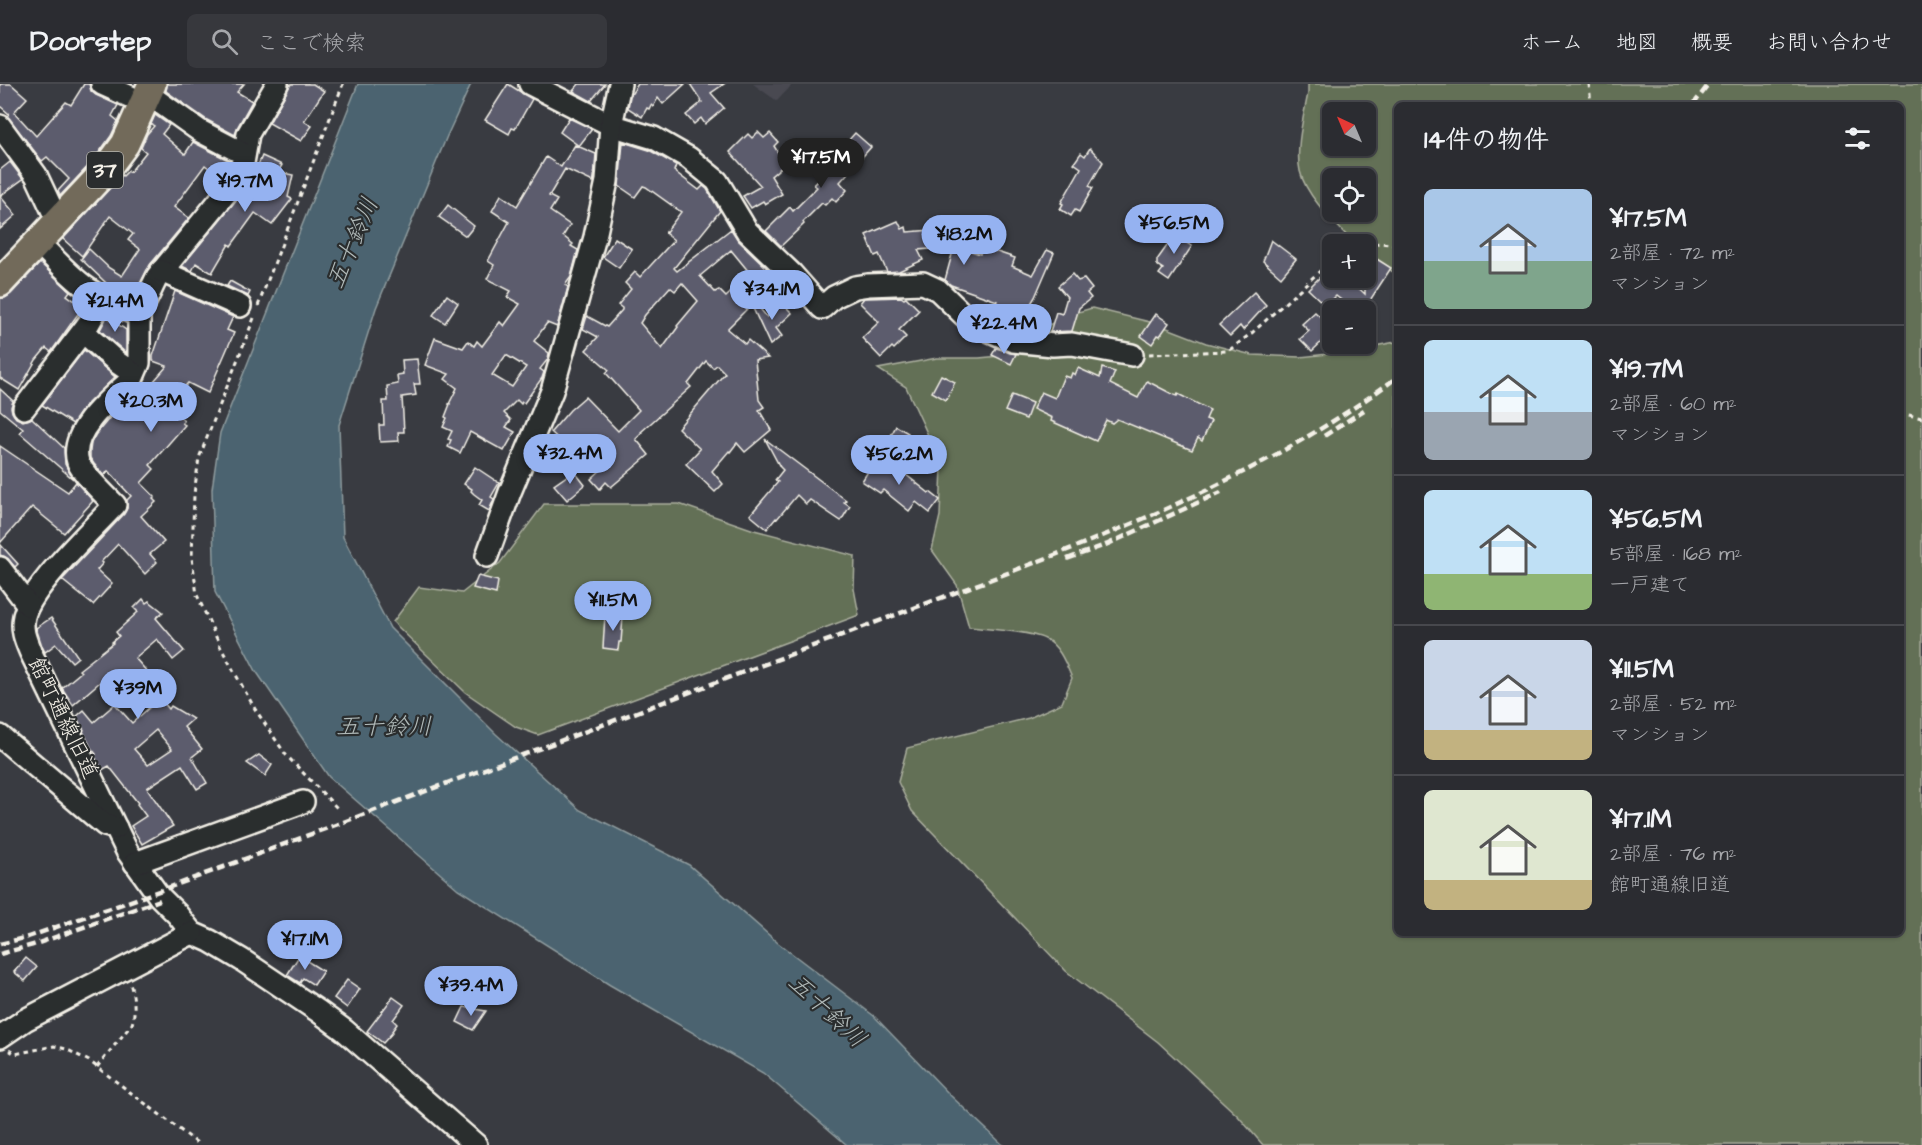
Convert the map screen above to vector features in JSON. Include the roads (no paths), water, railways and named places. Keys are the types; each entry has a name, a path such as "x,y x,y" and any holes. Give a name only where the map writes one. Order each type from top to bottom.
{"main road":[{"name":"37","path":"0,283 105,171 124,144 148,94"}],"street":[{"path":"102,84 148,94 200,131 244,154"},
{"path":"83,332 118,363 135,374 140,354 139,315 161,271 225,194 243,163 248,134 278,84"},
{"path":"530,84 611,125 654,138 689,158 717,181 747,231 792,274 822,308 834,297 855,287 924,283 938,290 972,323 1013,341 1053,345 1072,344 1132,355"},
{"path":"487,556 510,492 552,391 595,237 607,181 611,125 620,84"},
{"path":"0,126 36,175 58,222"},
{"path":"39,243 90,292 115,306 139,315"},
{"path":"161,271 250,311"},
{"path":"24,408 83,332 102,298"},
{"name":"館町通線旧道","path":"135,374 89,418 77,453 81,467 115,505 52,572 28,605 23,624 24,637 116,829 135,863 159,896 192,933 242,960 344,1030 476,1145"},
{"path":"0,568 28,605"},
{"path":"0,736 105,825 116,829"},
{"path":"135,863 303,802"},
{"path":"4,1043 25,1020 192,933"}],"water":[{"name":"五十鈴川","path":"358,84 471,84 376,308 339,425 343,537 390,628 496,734 580,810 689,865 778,943 874,1016 951,1096 1003,1145 847,1145 763,1073 610,985 458,889 329,777 256,671 215,592 212,489 220,433"}],"railway":[{"path":"1695,102 1709,84"},
{"path":"0,944 28,937 173,886 1072,548 1207,490 1273,456 1336,419 1394,379"},
{"path":"1324,436 1364,410"},
{"path":"1067,559 1108,544 1221,492"},
{"path":"0,954 33,945 160,900"}]}
